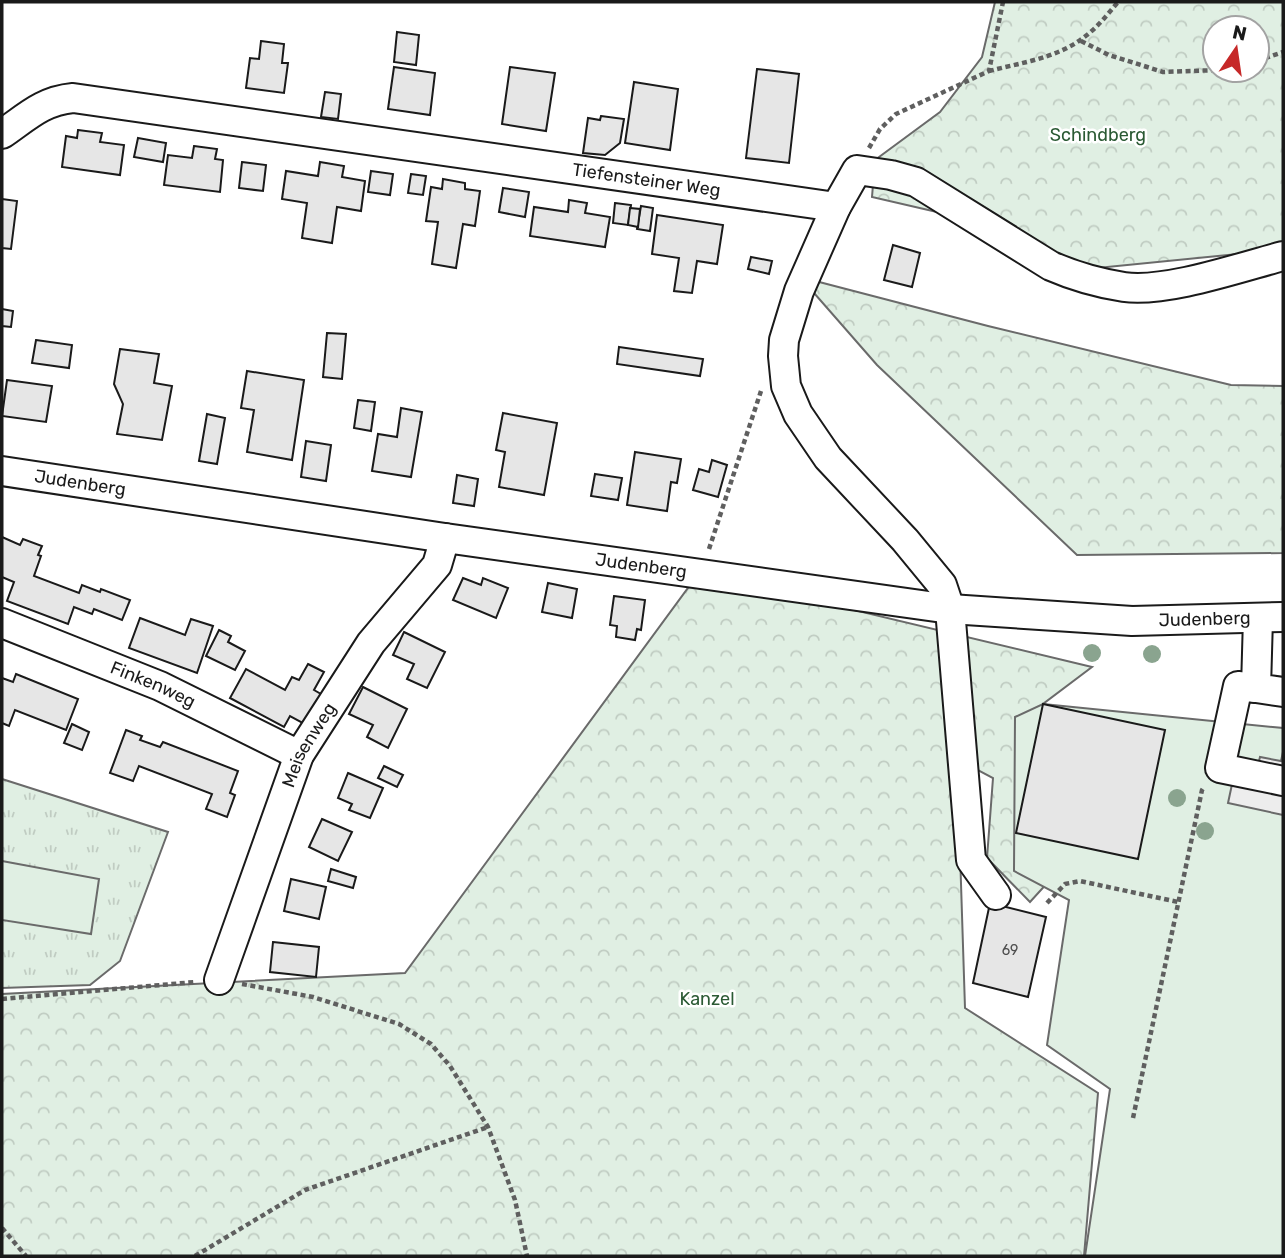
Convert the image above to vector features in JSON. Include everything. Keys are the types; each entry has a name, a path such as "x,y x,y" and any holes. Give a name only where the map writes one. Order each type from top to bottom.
{"street":[{"name":"Tiefensteiner Weg","path":"2,134 44,104 73,98 836,207"},
{"path":"996,895 971,860 950,609 942,585 905,540 828,458 798,414 786,386 783,356 785,340 799,291 836,207 857,170 891,175 916,182 1051,266 1075,276 1125,287 1147,287 1206,277 1283,256"},
{"name":"Judenberg","path":"2,471 445,538 950,609 1132,621 1271,617"},
{"name":"Meisenweg","path":"219,980 299,755 370,643 437,565 445,538"},
{"path":"1256,688 1271,617"},
{"name":"Finkenweg","path":"2,623 160,686 299,755"},
{"path":"1283,692 1238,686 1220,768 1283,781"}],"path":[{"path":"989,72 1003,2"},
{"path":"857,170 880,129 896,114 989,72 1046,56 1081,41 1118,2"},
{"path":"1081,41 1109,55 1163,72 1201,71"},
{"path":"701,573 763,388"},
{"path":"1133,1118 1202,790 1220,768"},
{"path":"1047,903 1065,884 1080,881 1178,902"},
{"path":"2,999 219,980 313,997 399,1024 431,1044 450,1066 488,1127 515,1200 527,1256"},
{"path":"195,1256 305,1190 488,1127"},
{"path":"2,1228 26,1256"}],"green space":[{"name":"Schindberg","path":"995,2 1283,2 1283,256 1248,253 1067,271 993,225 872,197 875,160 940,112 982,57"},
{"path":"800,277 1231,385 1283,386 1283,553 1077,555 877,365"},
{"name":"Kanzel","path":"699,573 1092,667 1043,704 1081,846 1030,902 987,858 993,778 957,759 965,1008 1098,1093 1084,1256 2,1256 2,994 405,973"},
{"path":"1043,704 1283,728 1283,1256 1085,1256 1110,1089 1047,1045 1069,900 1014,871 1015,717"},
{"path":"2,779 168,832 120,961 90,985 2,988"},
{"path":"2,861 99,879 91,934 2,920"}],"shaded area":[{"path":"1283,752 1283,815 1228,803 1237,761 1258,765 1260,757 1281,761"}],"building":[{"path":"397,32 419,35 416,65 394,62"},
{"path":"261,41 284,44 282,63 288,63 284,93 246,88 250,58 259,59"},
{"path":"394,67 435,73 430,115 388,109"},
{"path":"510,67 555,73 546,131 502,124"},
{"path":"757,69 799,74 789,163 746,158"},
{"path":"634,82 678,89 670,150 625,143"},
{"path":"325,92 341,94 338,119 321,117"},
{"path":"601,116 624,119 620,143 605,155 583,153 588,118 600,120"},
{"path":"78,130 102,133 100,142 124,145 120,175 62,167 66,136 77,138"},
{"path":"138,138 166,143 163,162 134,157"},
{"path":"194,146 217,149 215,159 223,160 220,192 164,185 168,155 192,158"},
{"path":"242,162 266,165 263,191 239,188"},
{"path":"320,162 344,166 342,177 365,181 361,211 337,207 332,243 302,238 307,203 282,199 286,171 318,176"},
{"path":"371,171 393,174 390,195 368,192"},
{"path":"411,174 426,176 423,195 408,193"},
{"path":"443,179 465,183 465,189 480,191 475,226 463,224 456,268 432,264 438,222 426,221 431,187 442,189"},
{"path":"503,188 529,192 525,217 499,212"},
{"path":"2,199 17,201 11,249 2,248"},
{"path":"569,200 587,203 585,213 610,217 605,247 530,236 534,207 568,212"},
{"path":"615,203 631,205 628,225 613,223"},
{"path":"641,206 653,208 650,231 637,229"},
{"path":"630,208 640,209 638,227 628,225"},
{"path":"657,215 723,225 717,264 697,261 692,293 674,291 679,258 652,254"},
{"path":"893,245 920,253 912,287 884,280"},
{"path":"751,257 772,261 769,274 748,269"},
{"path":"2,309 13,311 11,327 2,326"},
{"path":"327,333 346,334 342,379 323,377"},
{"path":"36,340 72,345 69,368 32,363"},
{"path":"619,347 703,359 700,376 617,364"},
{"path":"120,349 159,354 154,383 172,386 162,440 117,434 123,404 114,384"},
{"path":"247,371 304,380 292,460 247,452 254,410 241,408"},
{"path":"7,380 52,386 46,422 2,416"},
{"path":"358,400 375,402 371,431 354,428"},
{"path":"401,408 422,412 411,477 372,471 378,434 397,437"},
{"path":"503,413 557,423 544,495 499,487 505,452 496,450"},
{"path":"207,414 225,418 217,464 199,461"},
{"path":"306,441 331,445 326,481 301,477"},
{"path":"635,452 681,459 677,483 671,482 667,511 627,505"},
{"path":"712,460 727,465 718,497 693,490 699,469 709,472"},
{"path":"595,474 622,478 618,500 591,496"},
{"path":"457,475 478,479 474,506 453,503"},
{"path":"2,537 20,545 23,539 42,546 34,576 79,593 82,585 130,600 122,620 94,609 92,614 74,607 68,624 7,601 14,582 2,577"},
{"path":"463,578 481,585 483,578 508,588 496,618 453,600"},
{"path":"548,583 577,589 572,618 542,612"},
{"path":"614,596 645,600 641,630 637,629 635,640 616,637 617,626 610,625"},
{"path":"140,618 185,635 191,619 213,626 197,673 129,648"},
{"path":"219,630 231,636 228,642 245,651 235,670 206,656"},
{"path":"404,632 445,652 427,688 407,679 414,664 393,655"},
{"path":"308,664 324,672 314,690 326,697 310,727 290,716 284,727 230,698 246,669 285,690 292,677 299,680"},
{"path":"16,674 78,699 66,730 15,710 9,726 2,723 2,678 13,682"},
{"path":"363,687 407,709 388,748 367,737 373,725 349,714"},
{"path":"1043,704 1165,730 1138,859 1016,833"},
{"path":"72,724 89,732 82,750 64,743"},
{"path":"126,730 142,736 140,740 160,747 163,742 238,771 230,793 235,795 227,817 206,809 212,794 139,766 133,781 110,773"},
{"path":"384,766 403,775 397,787 378,778"},
{"path":"348,773 383,788 370,818 349,810 352,804 338,798"},
{"path":"322,819 352,832 338,861 309,847"},
{"path":"331,869 356,877 353,888 328,881"},
{"path":"291,879 326,887 319,919 284,911"},
{"path":"990,903 1046,917 1028,997 973,983"},
{"path":"273,942 319,947 316,977 270,972"}]}
